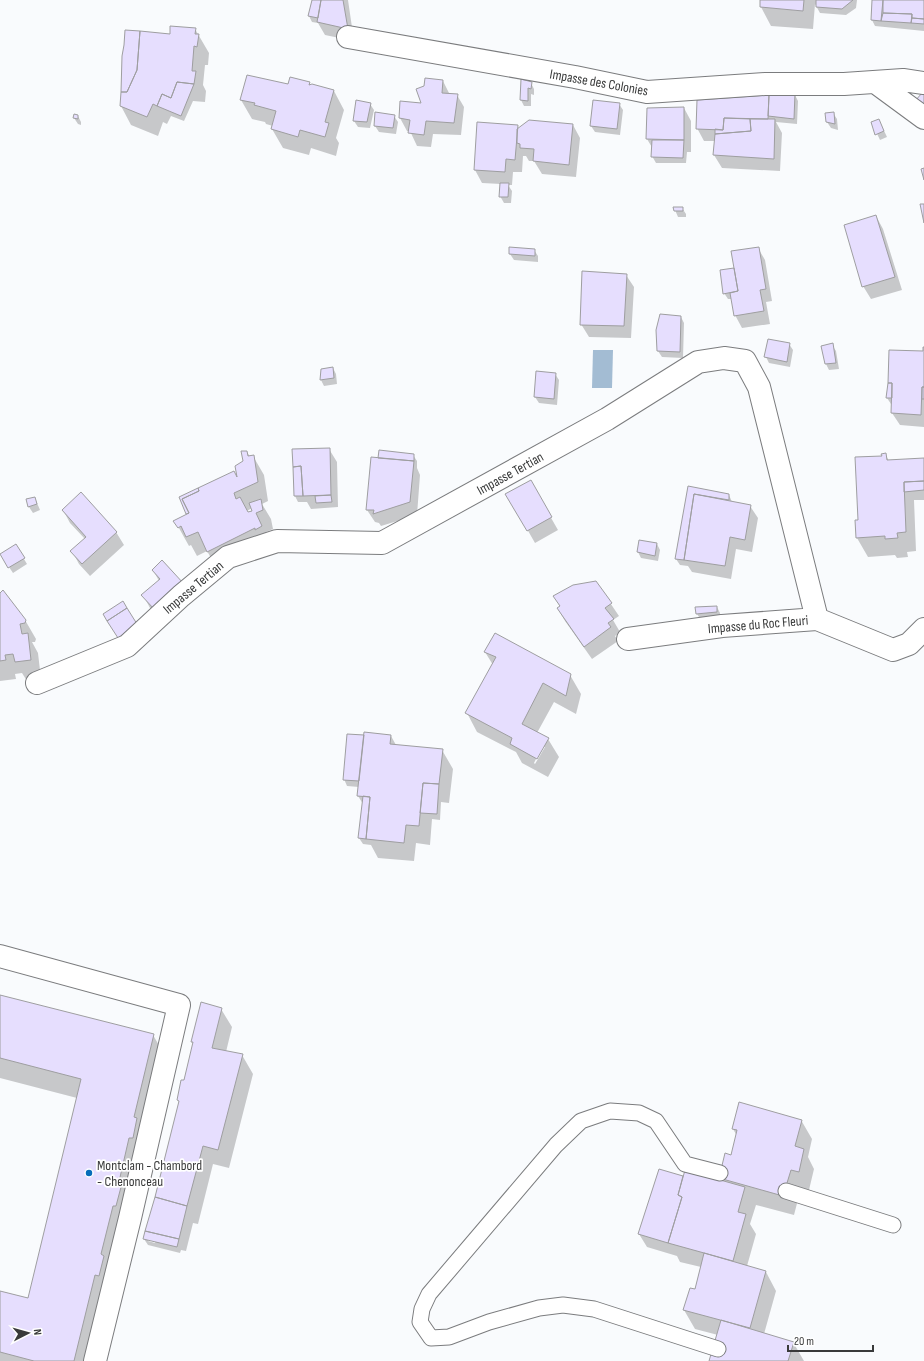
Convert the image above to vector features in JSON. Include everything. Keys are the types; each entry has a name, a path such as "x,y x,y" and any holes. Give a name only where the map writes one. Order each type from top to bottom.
{"street":[{"name":"Impasse des Colonies","path":"348,37 575,77 646,92 765,84 844,84 903,80 924,83"},
{"path":"875,82 924,118"},
{"name":"Impasse Tertian","path":"37,683 127,646 181,596 228,557 277,541 382,543 607,419 698,362 724,358 745,361 759,387 817,619"},
{"name":"Impasse du Roc Fleuri","path":"628,639 722,626 817,619 893,650 908,644 924,629"},
{"path":"0,956 179,1005 132,1210 95,1361"}],"lane":[{"path":"718,1349 594,1309 563,1305 539,1308 489,1322 449,1337 432,1338 420,1322 422,1309 429,1294 556,1146 581,1121 610,1111 639,1113 656,1121 685,1164 720,1174"},
{"path":"786,1191 893,1225"}],"water":[{"path":"593,350 613,350 612,388 592,388"}],"building":[{"path":"312,0 321,0 318,18 308,16"},
{"path":"321,0 343,0 348,29 317,22"},
{"path":"760,0 804,0 803,11 760,7"},
{"path":"816,0 853,0 842,9 816,7"},
{"path":"872,0 883,0 881,21 871,20"},
{"path":"883,0 924,0 924,19 912,18 912,14 883,13"},
{"path":"883,13 912,14 911,23 881,21"},
{"path":"912,18 924,19 924,24 911,23"},
{"path":"170,26 196,28 195,34 199,34 197,47 194,46 192,71 196,71 194,84 177,82 171,98 162,94 157,106 153,104 147,117 120,106 121,92 127,92 137,70 140,31 170,34"},
{"path":"125,30 140,31 137,70 127,92 121,92 122,56"},
{"path":"247,75 288,84 290,77 310,82 309,85 312,84 334,90 325,122 329,123 325,137 300,130 298,137 271,129 276,111 254,105 255,103 240,100"},
{"path":"425,78 443,80 442,93 458,94 454,123 426,121 424,135 408,133 410,120 399,118 400,101 421,103 416,89 424,86"},
{"path":"521,79 532,82 531,89 528,88 528,101 520,100"},
{"path":"177,82 194,84 181,116 157,106 162,94 171,98"},
{"path":"795,93 794,119 768,116 769,95"},
{"path":"922,93 924,93 924,108 915,101"},
{"path":"769,95 768,119 724,118 723,130 696,129 697,100"},
{"path":"356,100 371,103 367,122 353,121"},
{"path":"593,100 620,103 617,129 590,126"},
{"path":"684,107 684,140 646,139 647,108"},
{"path":"375,112 395,115 393,128 374,126"},
{"path":"834,112 835,124 826,122 825,113"},
{"path":"74,114 78,115 78,119 73,118"},
{"path":"724,118 750,119 751,131 715,134 715,129 723,130"},
{"path":"750,119 775,119 774,159 713,155 715,134 751,131"},
{"path":"879,119 884,131 875,135 871,122"},
{"path":"529,120 573,124 569,165 533,161 534,149 520,148 520,144 517,143 517,129"},
{"path":"477,122 518,125 515,160 506,159 505,172 474,170"},
{"path":"652,140 684,140 683,158 651,157"},
{"path":"924,168 924,180 921,169"},
{"path":"500,183 509,183 508,197 499,197"},
{"path":"920,204 924,204 924,223"},
{"path":"673,207 683,207 683,211 674,211"},
{"path":"876,215 895,277 862,287 844,225"},
{"path":"509,247 535,249 535,256 509,254"},
{"path":"759,247 766,289 760,290 764,311 734,316 730,293 738,291 731,251"},
{"path":"734,268 738,291 723,294 720,270"},
{"path":"582,271 627,274 624,326 580,325"},
{"path":"660,314 681,316 680,352 657,351 656,330"},
{"path":"768,339 790,343 787,362 764,357"},
{"path":"833,343 836,363 825,364 821,346"},
{"path":"923,347 924,387 922,387 921,415 891,413 892,383 888,383 889,350 923,351"},
{"path":"333,367 334,378 320,380 321,369"},
{"path":"536,371 556,373 554,399 534,397"},
{"path":"888,383 892,383 892,398 886,398"},
{"path":"922,387 924,387 924,399 922,399"},
{"path":"330,448 331,495 303,496 301,466 293,467 292,449"},
{"path":"379,450 414,454 414,461 378,458"},
{"path":"241,451 247,451 248,456 254,455 258,482 234,493 236,499 240,497 248,512 252,511 249,503 261,499 263,510 256,513 262,526 207,552 198,532 186,537 181,526 178,528 173,521 189,513 182,499 199,491 198,488 234,471 237,477 235,466 243,461"},
{"path":"886,453 887,460 924,458 924,481 904,482 906,532 897,533 898,538 885,539 885,536 856,538 855,520 858,520 855,457 882,456 881,454"},
{"path":"371,457 414,461 410,502 373,514 374,510 366,510"},
{"path":"301,466 303,496 294,496 293,467"},
{"path":"531,480 552,517 527,531 505,494"},
{"path":"924,481 924,490 904,492 904,482"},
{"path":"688,486 729,494 729,500 694,494 684,560 675,559"},
{"path":"198,488 199,491 182,499 189,513 186,514 179,497"},
{"path":"81,492 117,532 82,564 70,551 86,537 62,510"},
{"path":"694,494 751,505 745,540 730,537 725,566 684,560"},
{"path":"331,495 332,502 316,503 315,496"},
{"path":"35,497 37,504 28,507 26,499"},
{"path":"639,540 657,543 655,556 637,552"},
{"path":"16,544 25,558 8,568 0,554"},
{"path":"162,560 184,584 154,609 141,595 160,579 152,570"},
{"path":"596,581 612,603 605,608 614,619 608,623 611,627 584,647 557,608 560,606 553,596 573,585"},
{"path":"3,590 26,620 25,623 20,624 22,634 28,633 31,660 15,662 13,654 5,655 6,660 0,661 0,593"},
{"path":"123,601 127,608 107,621 103,614"},
{"path":"717,606 717,612 696,614 695,607"},
{"path":"127,608 137,624 118,638 107,621"},
{"path":"495,633 571,674 566,696 543,683 522,724 549,738 537,759 510,744 512,738 465,713 496,657 484,652"},
{"path":"364,732 391,735 390,744 443,749 439,784 423,783 419,826 406,825 404,843 366,839 370,797 357,796"},
{"path":"347,734 364,735 359,781 343,780"},
{"path":"423,783 439,784 437,814 420,813"},
{"path":"363,796 370,797 366,839 358,838"},
{"name":"Montclam - Chambord - Chenonceau","path":"0,995 154,1034 134,1117 137,1118 133,1138 129,1138 118,1186 121,1187 116,1206 113,1206 101,1254 104,1256 99,1276 95,1275 74,1361 34,1361 0,1352 0,1291 28,1298 81,1079 0,1058"},
{"path":"201,1002 222,1008 212,1048 243,1054 218,1150 203,1146 187,1206 155,1197 179,1101 177,1100 181,1080 184,1080 193,1042 191,1042"},
{"path":"739,1102 802,1120 795,1146 804,1149 799,1172 791,1170 783,1196 719,1178 725,1153 731,1155 737,1130 732,1129"},
{"path":"659,1169 683,1176 678,1195 682,1197 668,1243 638,1234"},
{"path":"685,1170 745,1187 738,1212 746,1214 733,1261 668,1243 682,1197 678,1195"},
{"path":"155,1197 187,1206 179,1239 145,1231"},
{"path":"145,1231 179,1239 177,1247 143,1239"},
{"path":"704,1253 766,1271 750,1328 683,1310 690,1288 695,1289"},
{"path":"721,1320 794,1342 788,1361 709,1361"}],"place":[{"name":"Montclam - Chambord - Chenonceau","path":"89,1173"}]}
